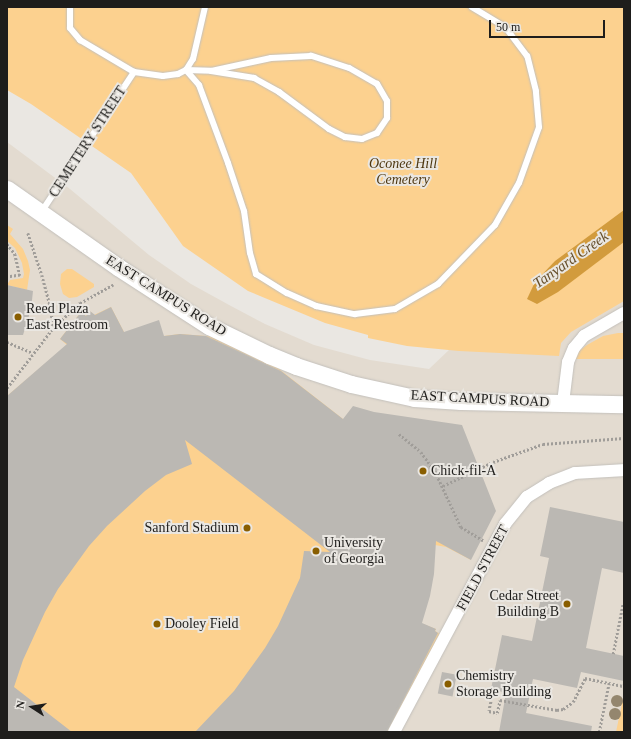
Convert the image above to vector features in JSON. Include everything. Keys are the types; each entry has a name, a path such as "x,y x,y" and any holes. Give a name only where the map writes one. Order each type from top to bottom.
{"main road":[{"name":"EAST CAMPUS ROAD","path":"7,189 118,267 208,326 296,366 350,384 414,398 624,404"}],"street":[{"path":"563,403 568,362 574,348 584,336 623,315"},
{"name":"FIELD STREET","path":"394,732 505,524 527,497 549,483 575,473 624,470"}],"lane":[{"path":"70,7 70,28 80,40 134,72 163,76 178,74 186,70 211,71 254,78 279,92 329,129 345,137 362,139 377,133 387,118 387,101 377,84 349,68 311,56 271,58 211,71"},
{"path":"186,70 193,58 205,7"},
{"path":"186,70 199,85 228,163 244,211 250,253 256,274 287,293 316,306 355,314 395,309 438,284 495,225 519,183 539,127 536,91 527,56 505,27 472,7"},
{"name":"CEMETERY STREET","path":"42,213 134,72"}],"path":[{"path":"28,233 42,275 53,328"},
{"path":"7,244 15,254 20,275 7,277"},
{"path":"7,388 53,328 80,303 113,285"},
{"path":"7,342 33,353"},
{"path":"399,434 421,452 443,486 461,527 481,539"},
{"path":"443,486 493,462 543,444 624,438"},
{"path":"613,654 624,598"},
{"path":"492,698 489,711 497,713 500,700 557,710 564,709 573,702 585,678 624,686"},
{"path":"599,732 609,683"}],"shaded area":[{"name":"University of Georgia","path":"7,142 70,189 149,255 191,284 231,306 265,324 314,345 370,360 429,369 450,349 624,204 624,732 7,732"}],"green space":[{"name":"Oconee Hill Cemetery","path":"7,7 624,7 624,301 571,332 561,343 559,356 459,351 407,346 368,338 368,335 325,323 248,291 183,246 131,173 31,104 7,90"},
{"path":"7,225 13,229 10,234 23,249 28,261 30,270 27,290 7,285 10,280 23,278 24,274 22,263 15,248 7,241"},
{"path":"67,269 72,269 94,284 94,287 77,297 69,298 63,294 60,284 61,274"},
{"name":"Sanford Stadium","path":"111,307 124,332 164,336 180,334 218,337 270,362 343,419 471,560 446,547 435,545 421,625 423,624 436,629 435,631 442,635 399,732 7,732 7,396 67,345 60,339 81,312 86,316 90,311 94,315"},
{"path":"624,333 624,359 575,359 579,351 587,345 603,336"},
{"path":"624,693 624,732 616,732 621,708"}],"water":[{"name":"Tanyard Creek","path":"624,210 624,242 558,292 537,304 527,299 535,282 555,261"}],"building":[{"name":"Reed Plaza East Restroom","path":"7,285 33,291 31,309 23,335 7,335"},
{"name":"Sanford Stadium","path":"111,307 124,332 159,320 164,336 180,334 206,336 281,371 343,419 353,406 374,412 462,425 496,511 471,560 436,541 434,574 430,596 422,623 436,629 435,631 438,633 387,732 195,732 234,691 265,648 278,626 300,578 304,551 330,552 185,440 192,464 166,475 145,491 107,526 89,546 58,589 45,612 23,660 14,687 72,732 7,732 7,396 67,344 60,339 81,312 86,316 90,311 95,315"},
{"name":"Cedar Street Building B","path":"550,507 624,522 624,573 602,568 586,648 624,656 624,681 581,672 577,688 533,679 526,713 592,726 591,732 499,732 506,693 491,689 502,635 532,641 549,558 540,556"},
{"name":"Chemistry Storage Building","path":"442,672 457,675 453,696 438,694"}],"place":[{"name":"Reed Plaza East Restroom","path":"18,317"},
{"name":"Chick-fil-A","path":"423,471"},
{"name":"Sanford Stadium","path":"247,528"},
{"name":"University of Georgia","path":"316,551"},
{"name":"Cedar Street Building B","path":"567,604"},
{"name":"Dooley Field","path":"157,624"},
{"name":"Chemistry Storage Building","path":"448,684"}]}
